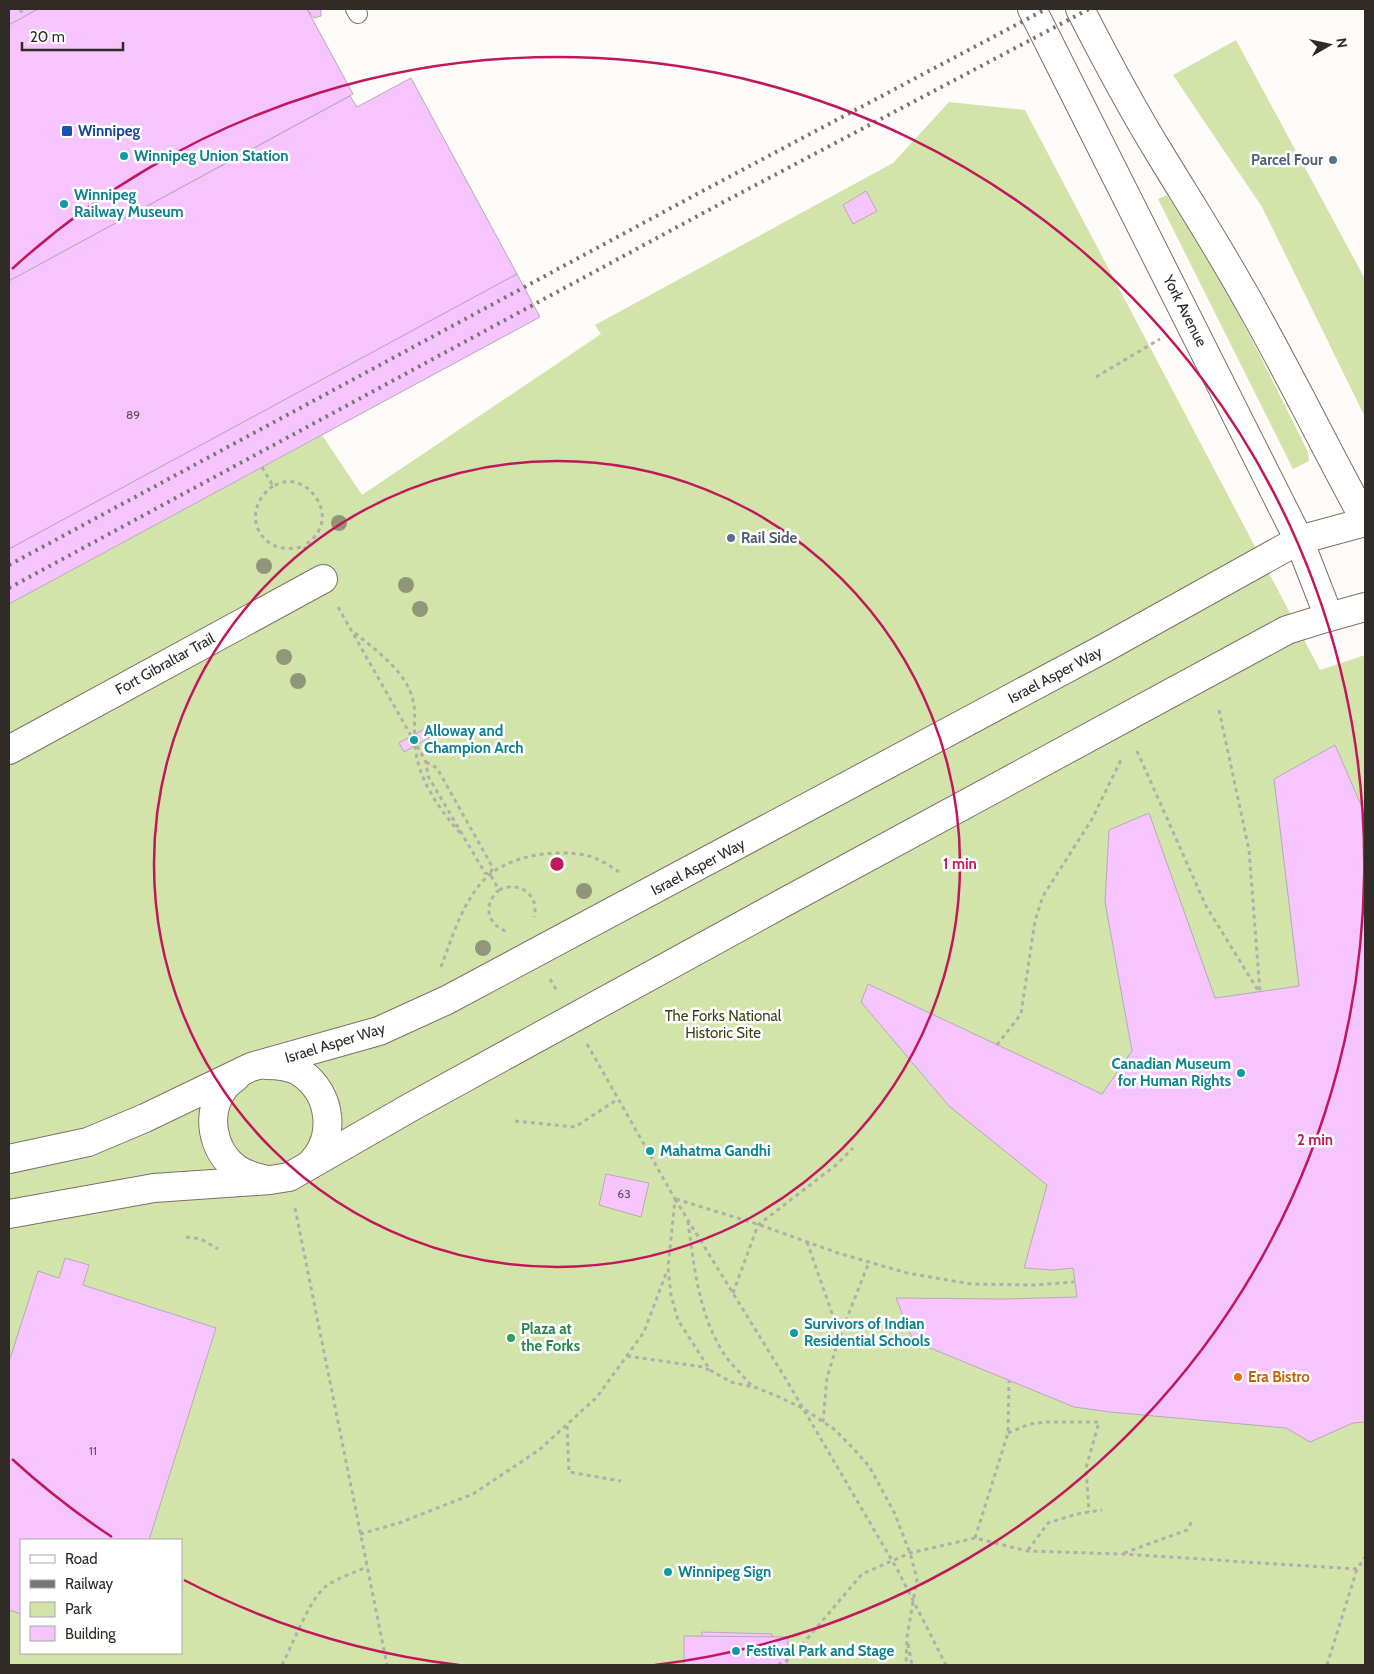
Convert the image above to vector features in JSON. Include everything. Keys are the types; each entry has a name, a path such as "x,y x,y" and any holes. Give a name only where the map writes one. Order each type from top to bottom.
{"street":[{"name":"York Avenue","path":"1032,9 1299,540 1329,617"},
{"path":"1080,9 1150,137 1280,356 1365,521"},
{"name":"Israel Asper Way","path":"9,1159 88,1142 145,1118 251,1067 379,1031 447,1000 529,942 648,894 1103,649 1299,540 1365,521"},
{"name":"Fort Gibraltar Trail","path":"9,750 323,580"},
{"path":"9,1214 154,1188 288,1175 783,903 1287,630 1365,607"},
{"path":"238,1074 224,1088 218,1100 214,1114 216,1142 222,1152 238,1169 247,1174 288,1175 319,1153 327,1132 328,1113 321,1094 312,1082 299,1072 284,1066 265,1064"}],"path":[{"path":"20,9 24,16"},
{"path":"1096,377 1160,339"},
{"path":"262,467 273,486"},
{"path":"284,482 303,485 318,500 322,509 322,522 313,539 304,546 294,549 276,547 268,542 260,532 256,522 255,510 264,492 273,486 284,482"},
{"path":"304,546 415,741 426,762 428,776 485,873 490,874 499,890"},
{"path":"352,631 386,659 406,683 416,708 415,741 417,758 425,785 446,817 465,839"},
{"path":"1137,751 1206,906 1260,992 1248,850 1219,710"},
{"path":"997,1045 1021,1014 1035,920 1044,896 1092,819 1121,760"},
{"path":"426,762 437,768 493,868 490,874"},
{"path":"439,970 464,908 490,874 510,863 556,853 590,856 604,862 648,894"},
{"path":"529,942 531,923 536,909 533,898 525,890 517,886 499,890 491,898 489,905 489,915 493,923 501,930 512,933 529,942 675,1199 804,1409 891,1560 946,1665"},
{"path":"515,1121 574,1127 618,1099"},
{"path":"733,1293 758,1225 836,1165 853,1148"},
{"path":"288,1175 387,1665"},
{"path":"675,1199 907,1273 971,1284 1074,1282"},
{"path":"360,1534 399,1523 473,1494 539,1450 597,1397 644,1332 664,1284 668,1268 675,1199"},
{"path":"687,1218 694,1273 705,1316 726,1356 752,1386"},
{"path":"186,1237 201,1239 218,1249"},
{"path":"807,1242 840,1337"},
{"path":"823,1422 827,1378 840,1337 869,1262"},
{"path":"668,1268 671,1296 678,1320 710,1370"},
{"path":"627,1356 704,1367 731,1382 752,1386 804,1409 834,1429 851,1446 868,1466 894,1512 910,1553 917,1579 907,1637 906,1665"},
{"path":"975,1538 1008,1433 1010,1381"},
{"path":"1008,1433 1030,1424 1047,1422 1100,1422 1086,1468 1089,1512"},
{"path":"567,1425 569,1472 621,1481"},
{"path":"1027,1551 1048,1524 1076,1514 1102,1510"},
{"path":"1122,1554 1187,1530 1192,1521"},
{"path":"778,1665 790,1659 862,1574 910,1553 975,1538 1027,1551 1122,1554 1357,1569"},
{"path":"1327,1665 1357,1569 1365,1557"},
{"path":"282,1665 313,1601 324,1588 340,1578 367,1567"},
{"path":"907,1637 912,1665"}],"green space":[{"path":"1236,40 1365,279 1365,417 1262,207 1173,75"},
{"name":"The Forks National Historic Site","path":"949,102 1025,110 1320,670 1365,655 1365,1665 9,1665 9,604 322,435 362,495 601,334 595,325 893,163"},
{"path":"1167,195 1225,289 1308,452 1309,461 1293,469 1158,199"}],"building":[{"path":"9,9 38,9 9,25"},
{"name":"Winnipeg Union Station","path":"38,9 307,9 353,94 9,281 9,25"},
{"path":"307,9 321,9 321,16 314,18"},
{"path":"411,78 517,274 9,549 9,281 350,96 357,107"},
{"path":"866,191 877,211 853,224 843,205"},
{"path":"517,274 540,317 9,604 9,549"},
{"name":"Alloway and Champion Arch","path":"426,728 430,737 404,752 399,743"},
{"name":"Canadian Museum for Human Rights","path":"1335,745 1365,814 1365,1422 1353,1423 1310,1442 1286,1428 1074,1407 913,1341 896,1298 1003,1299 1077,1297 1073,1268 1054,1270 1024,1268 1047,1185 949,1106 861,1002 868,984 1102,1094 1132,1051 1105,902 1109,830 1149,813 1215,998 1299,986 1274,779"},
{"path":"606,1174 649,1183 641,1217 599,1205"},
{"path":"65,1258 89,1265 83,1285 216,1328 149,1539 20,1539 20,1614 9,1610 9,1362 38,1271 59,1278"},
{"path":"702,1632 772,1634 772,1658 702,1656"},
{"name":"Festival Park and Stage","path":"684,1636 788,1637 787,1665 684,1665"}],"railway":[{"path":"9,565 710,187 1046,9"},
{"path":"9,588 718,205 1089,9"}],"place":[{"name":"Winnipeg","path":"67,131"},
{"name":"Winnipeg Union Station","path":"124,156"},
{"name":"Parcel Four","path":"1333,160"},
{"name":"Winnipeg Railway Museum","path":"64,204"},
{"name":"Rail Side","path":"731,538"},
{"name":"Alloway and Champion Arch","path":"414,740"},
{"name":"Canadian Museum for Human Rights","path":"1241,1073"},
{"name":"Mahatma Gandhi","path":"650,1151"},
{"name":"Survivors of Indian Residential Schools","path":"794,1333"},
{"name":"Plaza at the Forks","path":"511,1338"},
{"name":"Era Bistro","path":"1238,1377"},
{"name":"Winnipeg Sign","path":"668,1572"},
{"name":"Festival Park and Stage","path":"736,1651"}]}
